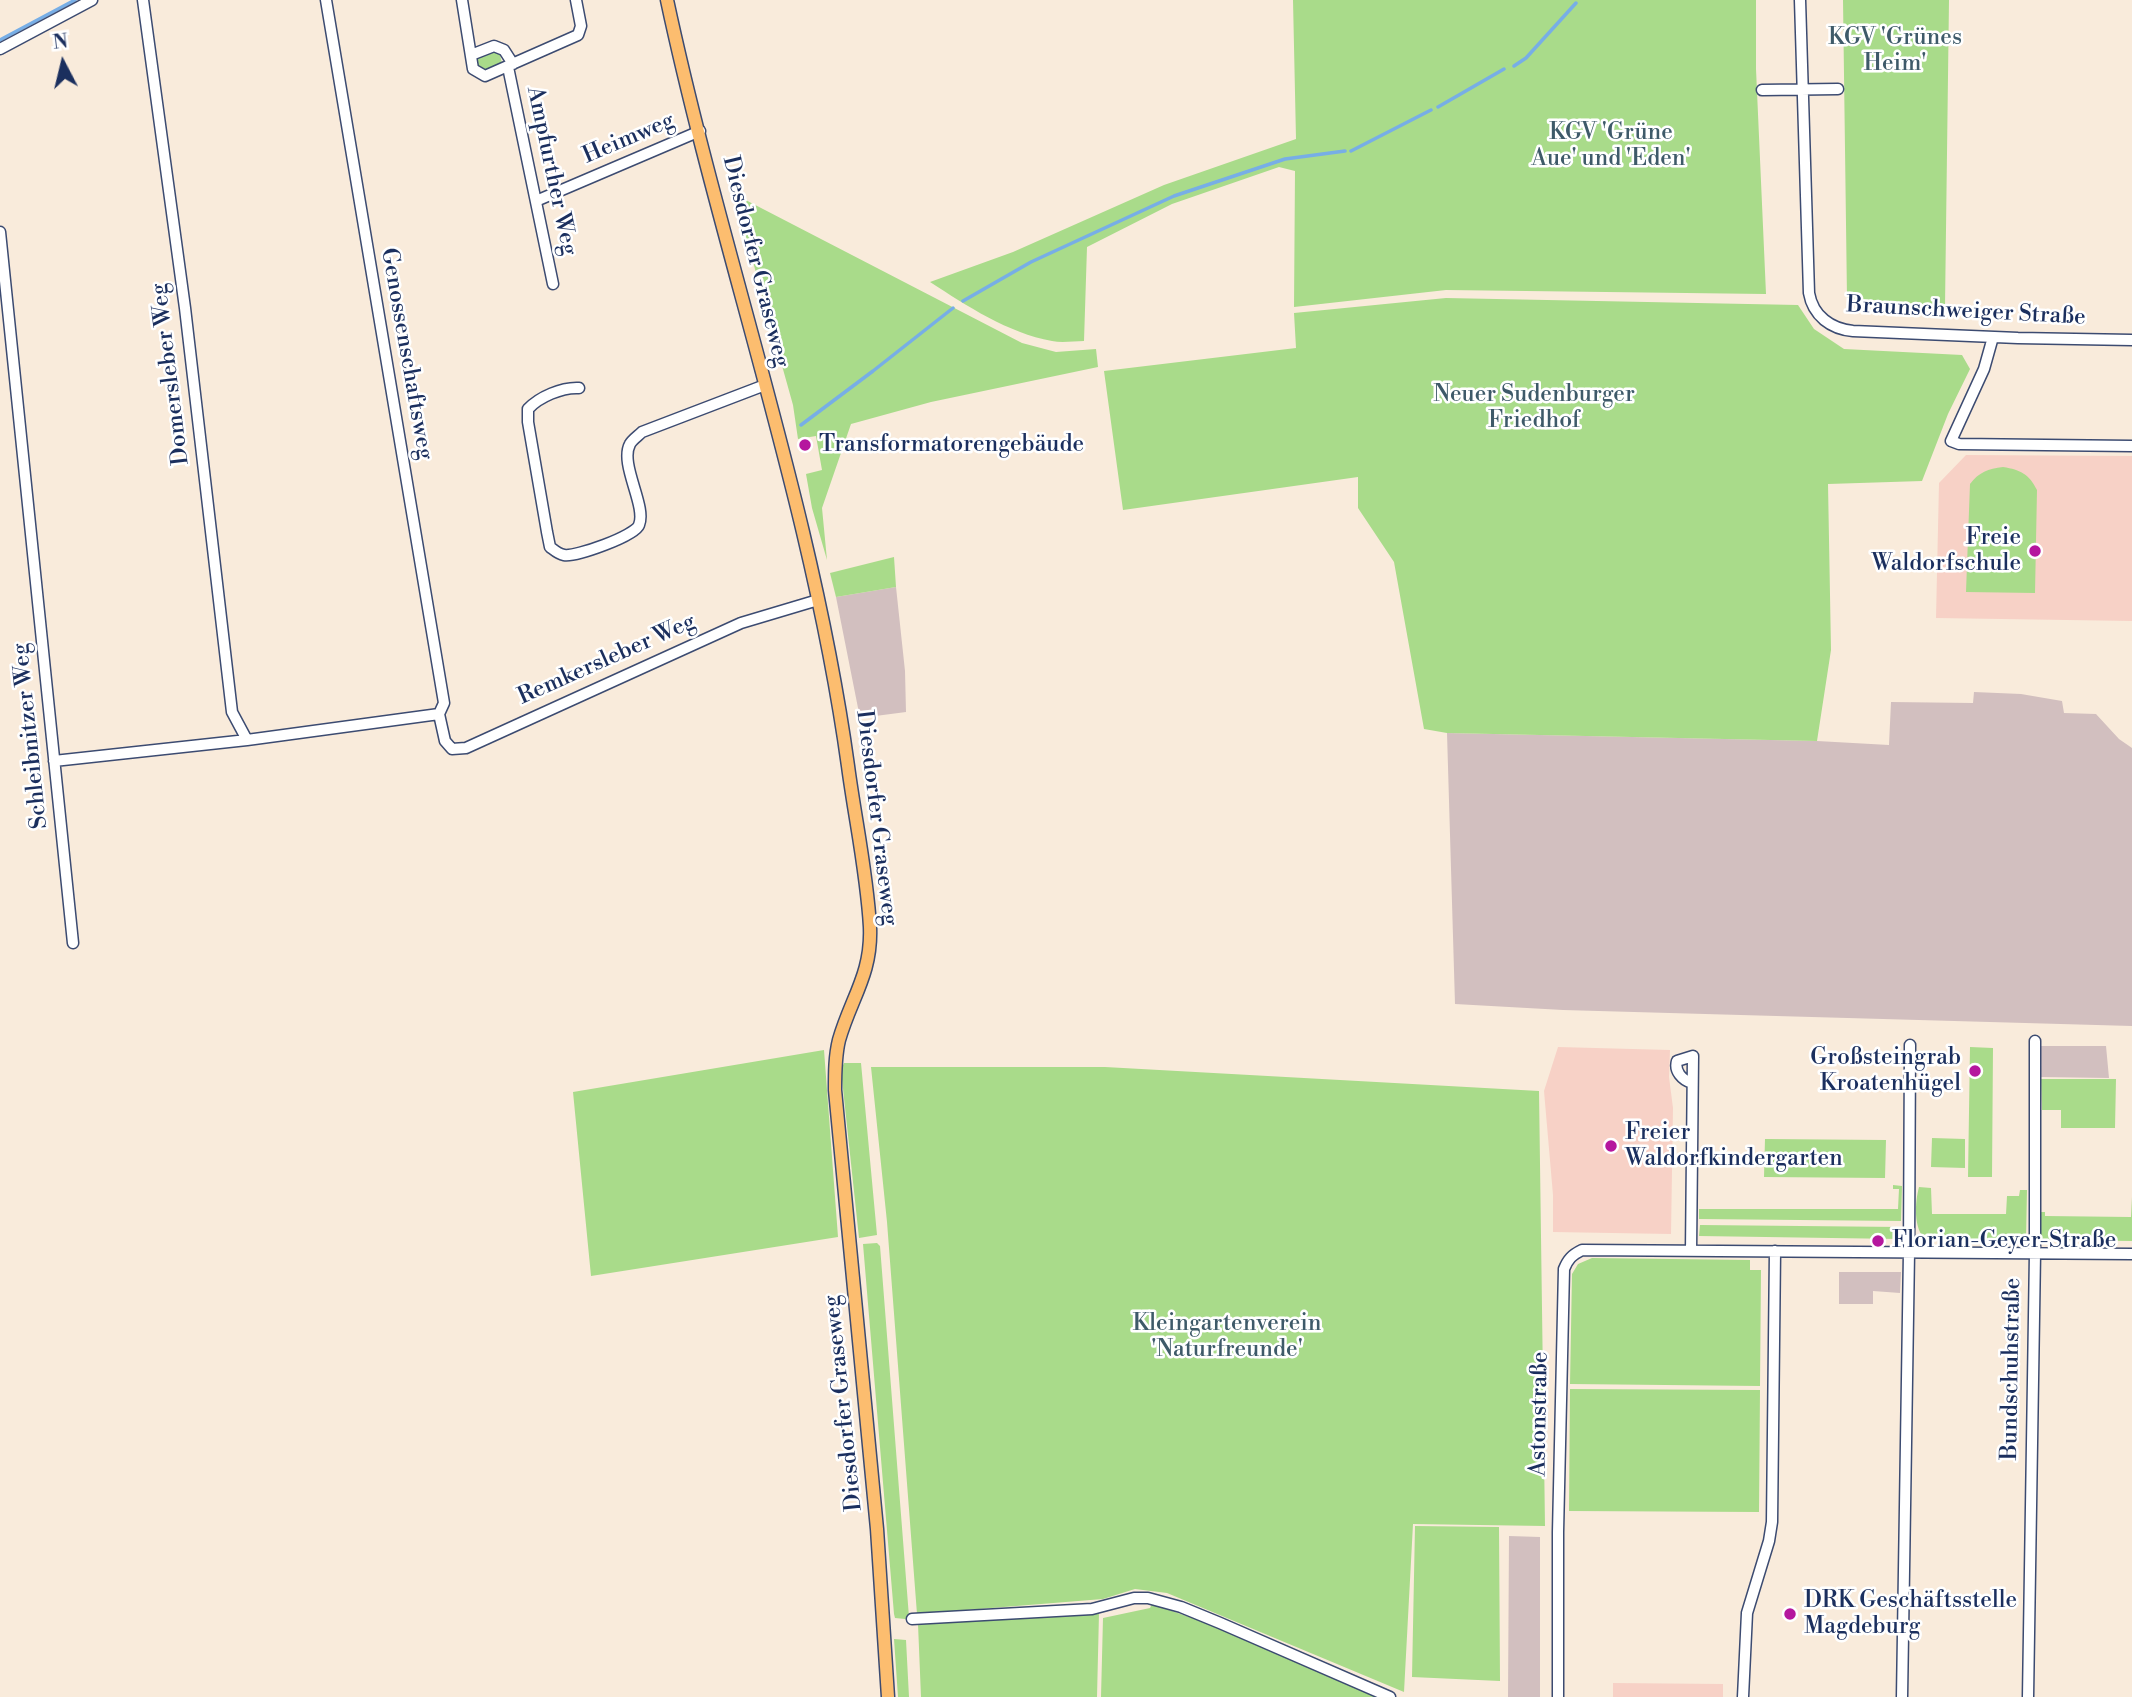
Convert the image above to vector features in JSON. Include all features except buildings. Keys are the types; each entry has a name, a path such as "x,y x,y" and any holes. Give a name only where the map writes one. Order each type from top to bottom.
{"main road":[{"name":"Diesdorfer Graseweg","path":"667,0 792,484 818,600 840,704 870,923 866,970 838,1047 835,1090 878,1542 888,1697"}],"street":[{"path":"0,50 92,0"},
{"name":"Domersleber Weg","path":"143,0 185,309 232,712 247,740"},
{"name":"Genossenschaftsweg","path":"326,0 444,703 439,714"},
{"path":"461,0 473,69 485,76 578,35 581,26 576,0"},
{"path":"1800,0 1802,90"},
{"path":"471,55 494,46 504,50 510,65"},
{"name":"Ampfurther Weg","path":"510,65 553,284"},
{"path":"1762,90 1838,89"},
{"name":"Braunschweiger Straße","path":"1802,90 1811,300 1824,320 1843,330 2132,340"},
{"name":"Heimweg","path":"536,201 700,131"},
{"name":"Schleibnitzer Weg","path":"0,232 73,943"},
{"path":"1993,337 1984,369 1951,441 1958,444 2132,446"},
{"path":"579,388 571,388 536,400 528,409 549,540 557,553 565,555 578,554 632,533 639,525 640,514 628,460 629,445 642,432 765,385"},
{"name":"Remkersleber Weg","path":"439,714 445,741 452,749 466,748 741,624 818,600"},
{"path":"54,761 247,740 439,714"},
{"name":"Bundschuhstraße","path":"2028,1697 2035,1253 2035,1041"},
{"path":"1902,1697 1910,1045"},
{"path":"1691,1251 1692,1083"},
{"name":"Astonstraße","path":"1558,1697 1558,1532 1564,1269 1567,1260 1583,1250 2132,1254"},
{"path":"1743,1697 1747,1612 1769,1541 1772,1522 1775,1251"},
{"path":"912,1619 1092,1609 1134,1598 1147,1598 1181,1607 1390,1697"}],"shaded area":[{"name":"Freie Waldorfschule","path":"1966,455 2132,456 2132,621 1936,618 1939,483"},
{"path":"896,587 905,671 906,712 860,718 836,597"},
{"path":"1974,692 2021,694 2062,701 2064,713 2096,714 2119,739 2132,748 2132,1026 1563,1010 1455,1004 1447,733 1889,745 1891,702 1973,703"},
{"path":"2041,1046 2106,1046 2109,1078 2041,1077"},
{"name":"Freier Waldorfkindergarten","path":"1558,1047 1670,1050 1669,1077 1673,1108 1671,1234 1553,1232 1553,1195 1544,1091"},
{"path":"1839,1272 1901,1272 1900,1293 1873,1291 1873,1304 1839,1304"},
{"path":"1509,1536 1540,1537 1540,1697 1508,1697"},
{"path":"1613,1683 1723,1684 1723,1697 1613,1697"}],"green space":[{"name":"KGV 'Grüne Aue' und 'Eden'","path":"1293,0 1756,0 1756,69 1766,294 1446,290 1294,307 1295,171 1279,167 1172,204 1087,247 1084,341 1056,342 1020,332 973,309 930,282 1013,252 1164,185 1296,139"},
{"name":"KGV 'Grünes Heim'","path":"1843,0 1949,0 1945,306 1847,298"},
{"path":"499,51 502,63 484,71 480,69 476,61 479,57"},
{"path":"734,194 1022,343 1056,352 1096,349 1098,367 931,402 851,424 822,508 827,560 812,508 806,474 822,470 816,436 798,439 793,405"},
{"name":"Neuer Sudenburger Friedhof","path":"1446,298 1798,305 1814,329 1844,349 1962,355 1970,369 1948,414 1922,481 1828,484 1831,650 1817,741 1447,733 1424,729 1394,562 1358,508 1358,477 1123,510 1104,371 1296,348 1294,313"},
{"path":"2003,467 2024,474 2037,490 2035,593 1966,592 1970,484 1984,472"},
{"path":"894,557 896,587 836,597 830,573"},
{"path":"1970,1047 1993,1048 1992,1177 1968,1177"},
{"path":"824,1050 838,1237 591,1276 573,1092"},
{"path":"844,1063 861,1063 877,1235 859,1238 841,1070"},
{"name":"Kleingartenverein 'Naturfreunde'","path":"871,1067 1105,1067 1539,1091 1545,1526 1413,1524 1404,1692 1167,1593 1135,1589 1103,1599 917,1614 887,1222"},
{"path":"2041,1079 2116,1079 2115,1128 2061,1128 2061,1110 2042,1110"},
{"path":"1932,1138 1965,1139 1965,1168 1931,1167"},
{"path":"1765,1139 1886,1140 1885,1178 1764,1177"},
{"path":"1893,1185 1902,1186 1901,1221 1699,1219 1699,1209 1898,1209 1899,1189 1893,1189"},
{"path":"1919,1187 1931,1188 1932,1214 2006,1214 2007,1196 2019,1196 2020,1190 2027,1190 2026,1240 1926,1240 1917,1222"},
{"path":"2132,1197 2132,1241 2039,1240 2039,1212 2045,1212 2045,1216 2131,1217"},
{"path":"1700,1225 1901,1227 1899,1239 1699,1236"},
{"path":"877,1243 880,1246 909,1617 905,1619 895,1618 894,1614 863,1244"},
{"path":"1592,1258 1750,1260 1750,1270 1761,1270 1760,1386 1570,1384 1572,1274 1578,1264"},
{"path":"1570,1389 1760,1390 1759,1512 1569,1511"},
{"path":"1415,1526 1499,1527 1500,1681 1412,1677"},
{"path":"1152,1604 1215,1626 1376,1697 1101,1697 1103,1618 1150,1608"},
{"path":"1099,1613 1097,1697 921,1697 918,1624"},
{"path":"894,1639 906,1640 909,1697 898,1697"}],"waterway":[{"path":"0,40 75,0"},
{"path":"1514,66 1526,58 1576,3"},
{"path":"1438,107 1504,69"},
{"path":"1351,151 1431,110"},
{"path":"963,301 1031,262 1174,196 1285,159 1345,151"},
{"path":"801,425 953,308"}],"place":[{"name":"Transformatorengebäude","path":"805,445"},
{"name":"Freie Waldorfschule","path":"2035,551"},
{"name":"Großsteingrab Kroatenhügel","path":"1975,1071"},
{"name":"Freier Waldorfkindergarten","path":"1611,1146"},
{"name":"Florian-Geyer-Straße","path":"1878,1241"},
{"name":"DRK Geschäftsstelle Magdeburg","path":"1790,1614"}]}
